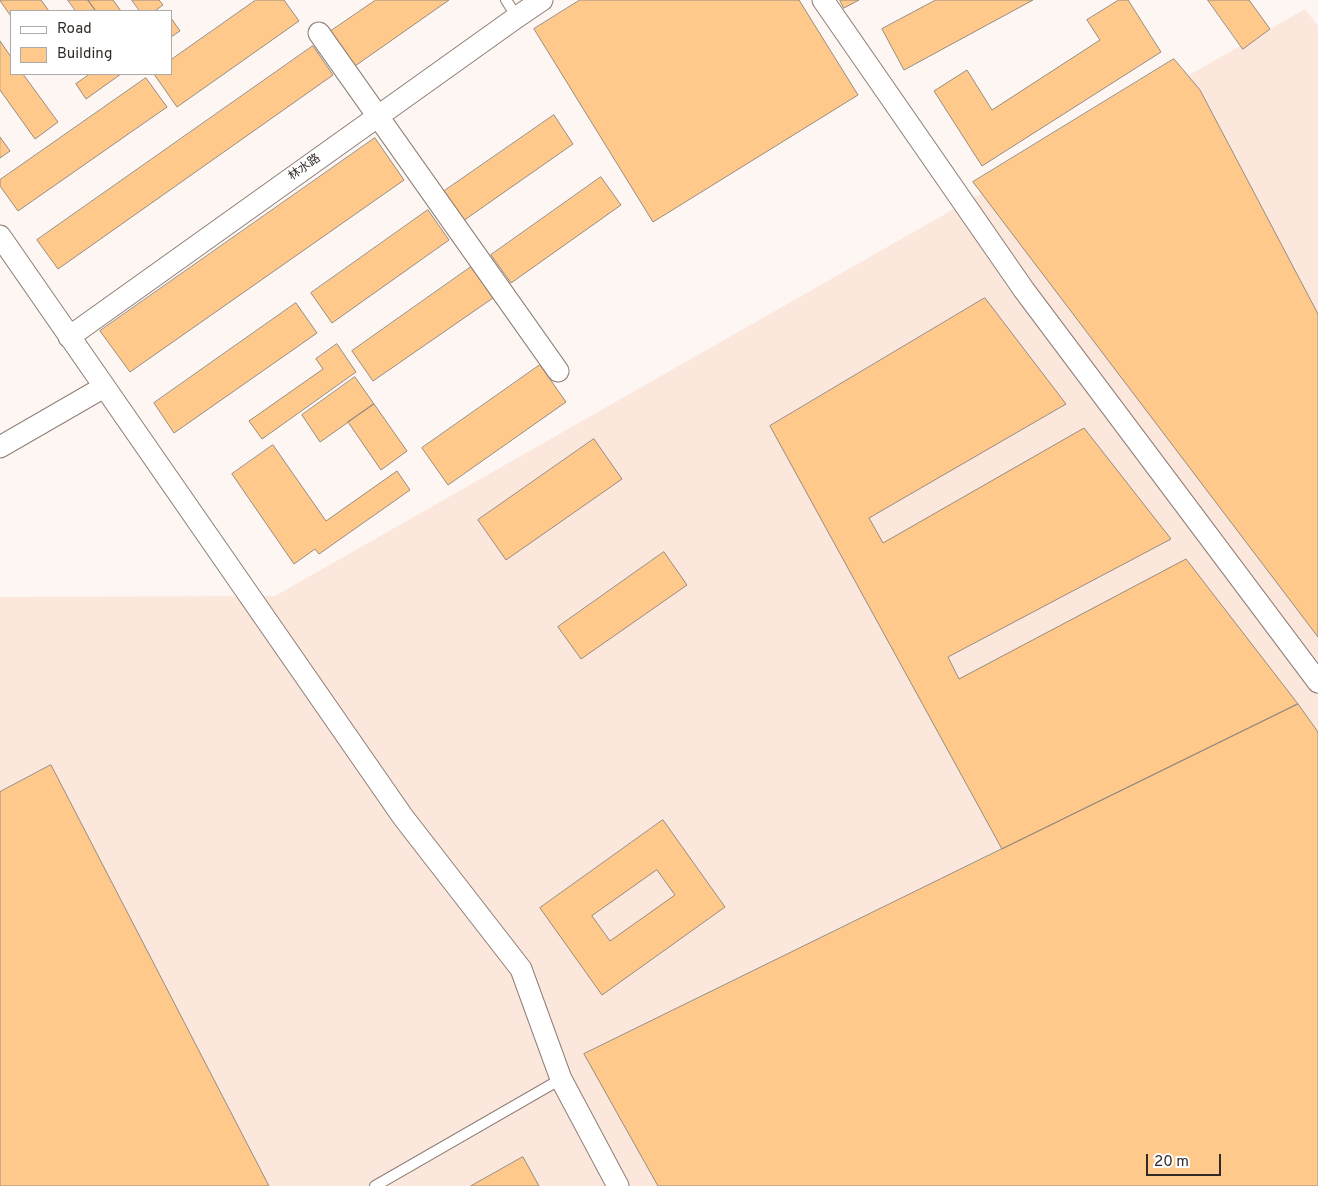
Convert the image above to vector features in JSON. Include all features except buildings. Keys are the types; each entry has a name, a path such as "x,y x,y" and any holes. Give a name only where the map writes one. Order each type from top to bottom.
{"street":[{"name":"林水路","path":"69,337 378,116 511,8 542,0"},
{"path":"823,0 1024,290 1318,682"},
{"path":"319,33 558,371"},
{"path":"0,236 403,817 521,969 561,1080 618,1186"},
{"path":"0,447 104,387"}],"lane":[{"path":"375,1186 561,1080"}],"shaded area":[{"path":"1305,9 1318,26 1318,1186 0,1186 0,597 275,596"}]}
